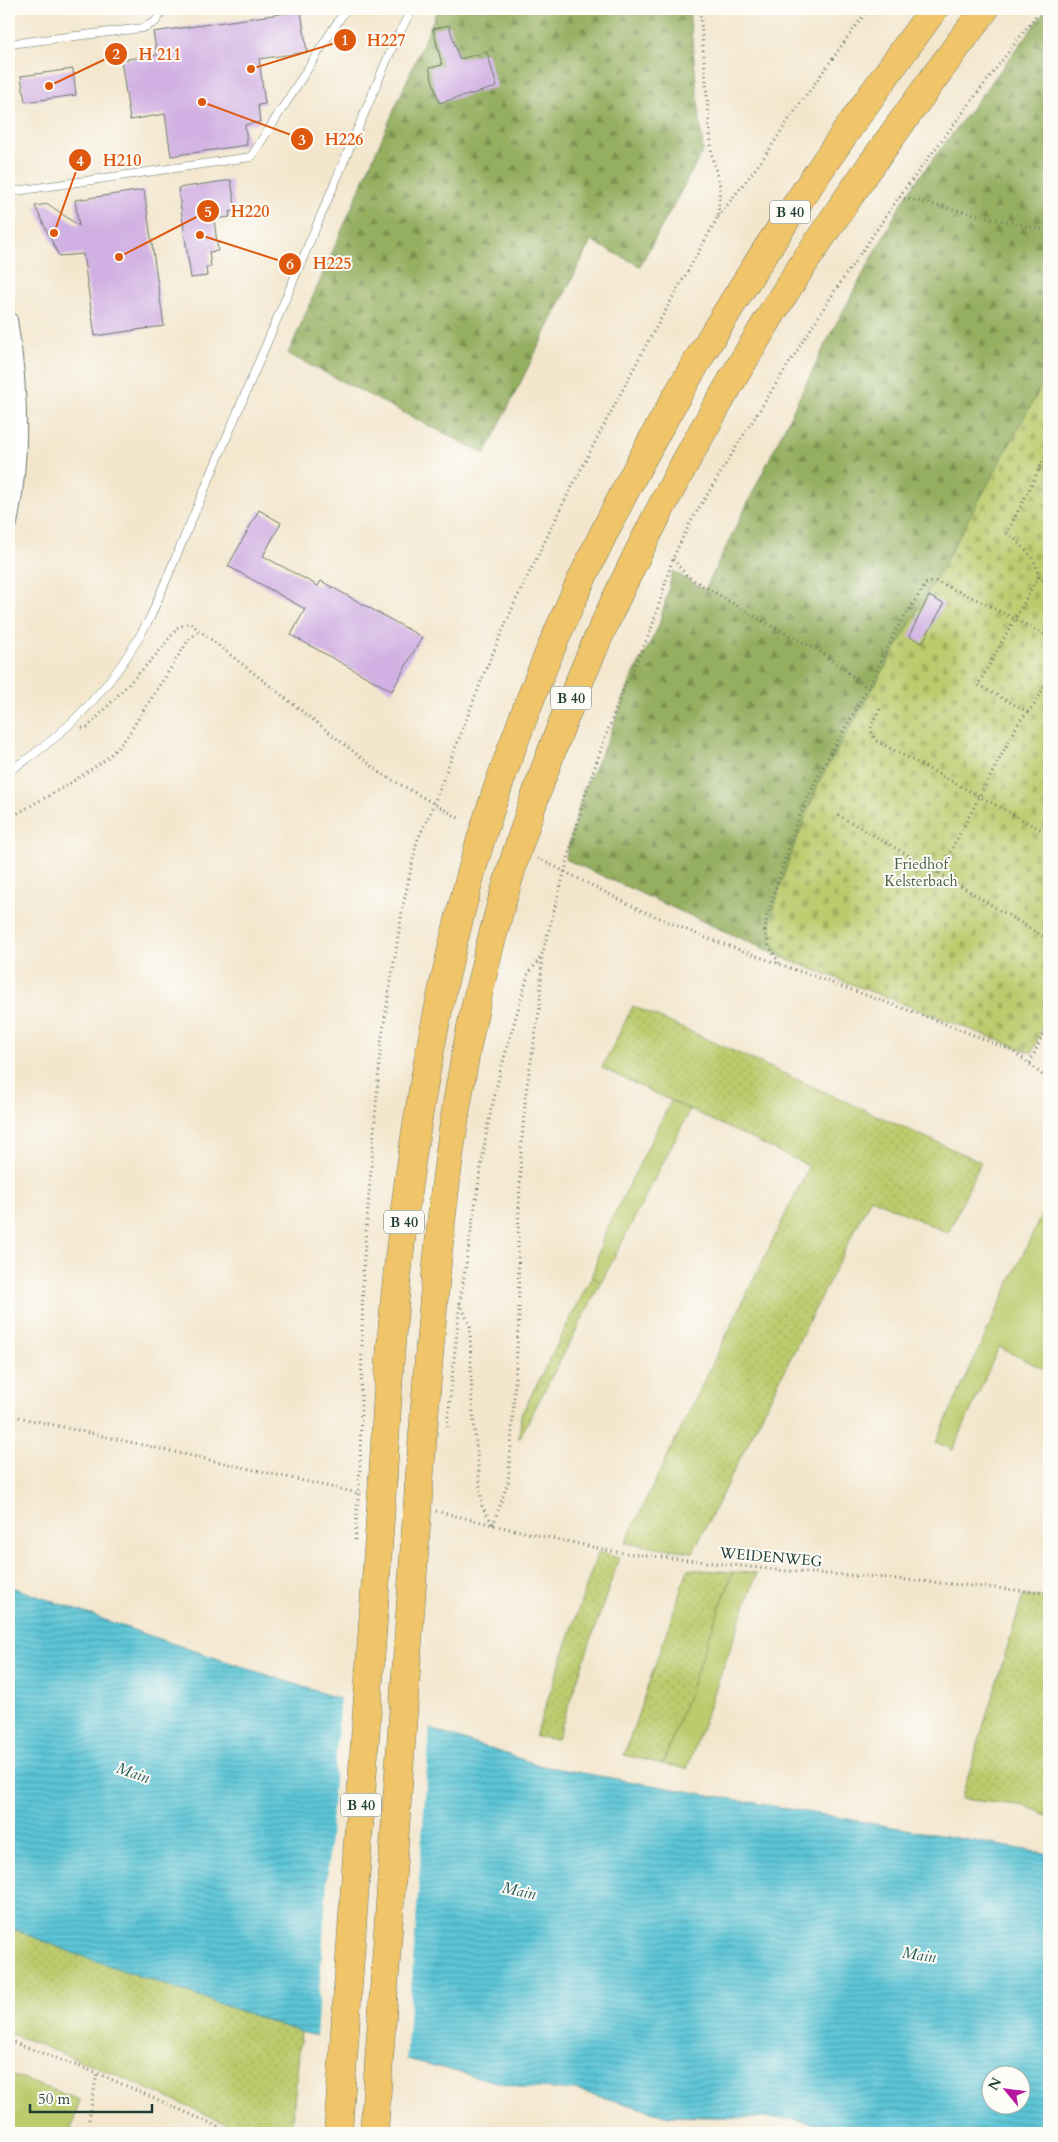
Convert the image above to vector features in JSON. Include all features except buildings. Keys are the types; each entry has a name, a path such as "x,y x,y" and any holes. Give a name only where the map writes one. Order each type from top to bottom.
{"highway":[{"name":"B 40","path":"338,2133 369,1480 392,1333 402,1240 427,1064 474,863 502,776 532,693 595,551 660,425 733,299 802,193 934,9"},
{"name":"B 40","path":"374,2133 419,1484 441,1221 459,1093 478,997 491,942 523,830 552,747 590,652 627,572 695,444 800,269 892,134 985,9"}],"street":[{"path":"9,320 18,396 19,450 15,492 9,522"}],"lane":[{"path":"9,44 143,28 156,22 164,9"},
{"path":"9,192 251,157 346,9"},
{"path":"9,771 70,726 104,689 121,667 150,618 395,41 412,9"}],"path":[{"path":"700,9 712,157 720,186 718,217"},
{"path":"9,1415 369,1480 363,1270 381,1043 403,906 417,841 485,671 516,600 567,496 645,347 718,217 763,159 868,9"},
{"path":"493,1525 508,1482 519,1316 518,1239 521,1150 526,1092 540,1006 542,955 550,920 566,873 586,792 623,690 653,625 673,558 690,523 834,292 899,197 1041,9"},
{"path":"899,197 1049,231"},
{"path":"1028,712 978,685 1038,577 1037,566 1029,552 1006,533 1049,449"},
{"path":"1039,470 1049,474"},
{"path":"673,558 687,576 764,622 820,651 868,688"},
{"path":"1038,577 1049,584"},
{"path":"779,964 769,946 765,931 766,915 806,801 868,688 896,630 926,584 934,581 976,599 1049,637"},
{"path":"70,726 87,728 158,654 178,627 190,623 382,774 459,818"},
{"path":"9,818 90,772 112,754 124,741 188,641 200,630"},
{"path":"939,873 1020,722 1036,704 1049,678"},
{"path":"880,709 870,728 877,742 1049,834"},
{"path":"838,815 939,873 1049,940"},
{"path":"537,858 676,926 1011,1050 1049,1081"},
{"path":"447,1430 460,1302 487,1129 500,1072 528,975 542,955"},
{"path":"1030,1064 1049,1021"},
{"path":"460,1302 470,1326 472,1402 482,1506 493,1525"},
{"name":"WEIDENWEG","path":"428,1509 616,1552 786,1571 1049,1593"},
{"path":"9,2041 97,2073 233,2133"},
{"path":"89,2132 97,2073"}],"green space":[{"path":"438,9 689,9 703,151 640,266 591,241 485,454 288,354"},
{"path":"1047,9 1049,9 1049,372 935,581 820,780 787,865 771,919 772,942 786,959 565,859 583,791 608,739 632,677 659,626 673,571 705,590 829,337 900,206 914,184"},
{"name":"Friedhof Kelsterbach","path":"1049,372 1049,1011 1032,1053 786,959 772,942 771,919 787,865 820,780 935,581"},
{"path":"633,1006 981,1162 948,1233 871,1198 693,1552 625,1543 809,1166 602,1068"},
{"path":"671,1101 690,1110 601,1283 592,1276 604,1235"},
{"path":"1049,1198 1049,1372 999,1347 953,1450 936,1442"},
{"path":"592,1276 601,1283 519,1439 521,1415"},
{"path":"598,1552 619,1558 557,1739 535,1737"},
{"path":"688,1569 733,1572 663,1764 624,1755"},
{"path":"733,1572 757,1573 687,1769 663,1764"},
{"path":"1023,1596 1049,1598 1049,1816 1026,1806 961,1799"},
{"path":"9,1927 73,1953 301,2032 291,2133 248,2133 100,2068 9,2033"},
{"path":"9,2074 80,2100 70,2133 9,2133"}],"water":[{"name":"Main","path":"9,1586 159,1639 542,1766 1049,1854 1049,2133 873,2133 792,2119 669,2116 576,2090 517,2087 301,2032 73,1953 9,1927"}],"pier":[{"path":"340,1696 430,1726 406,2061 316,2038"}],"place":[{"name":"H227","path":"251,69"},
{"name":"H 211","path":"49,86"},
{"name":"H226","path":"202,102"},
{"name":"H210","path":"54,233"},
{"name":"H225","path":"200,235"},
{"name":"H220","path":"119,257"}]}
